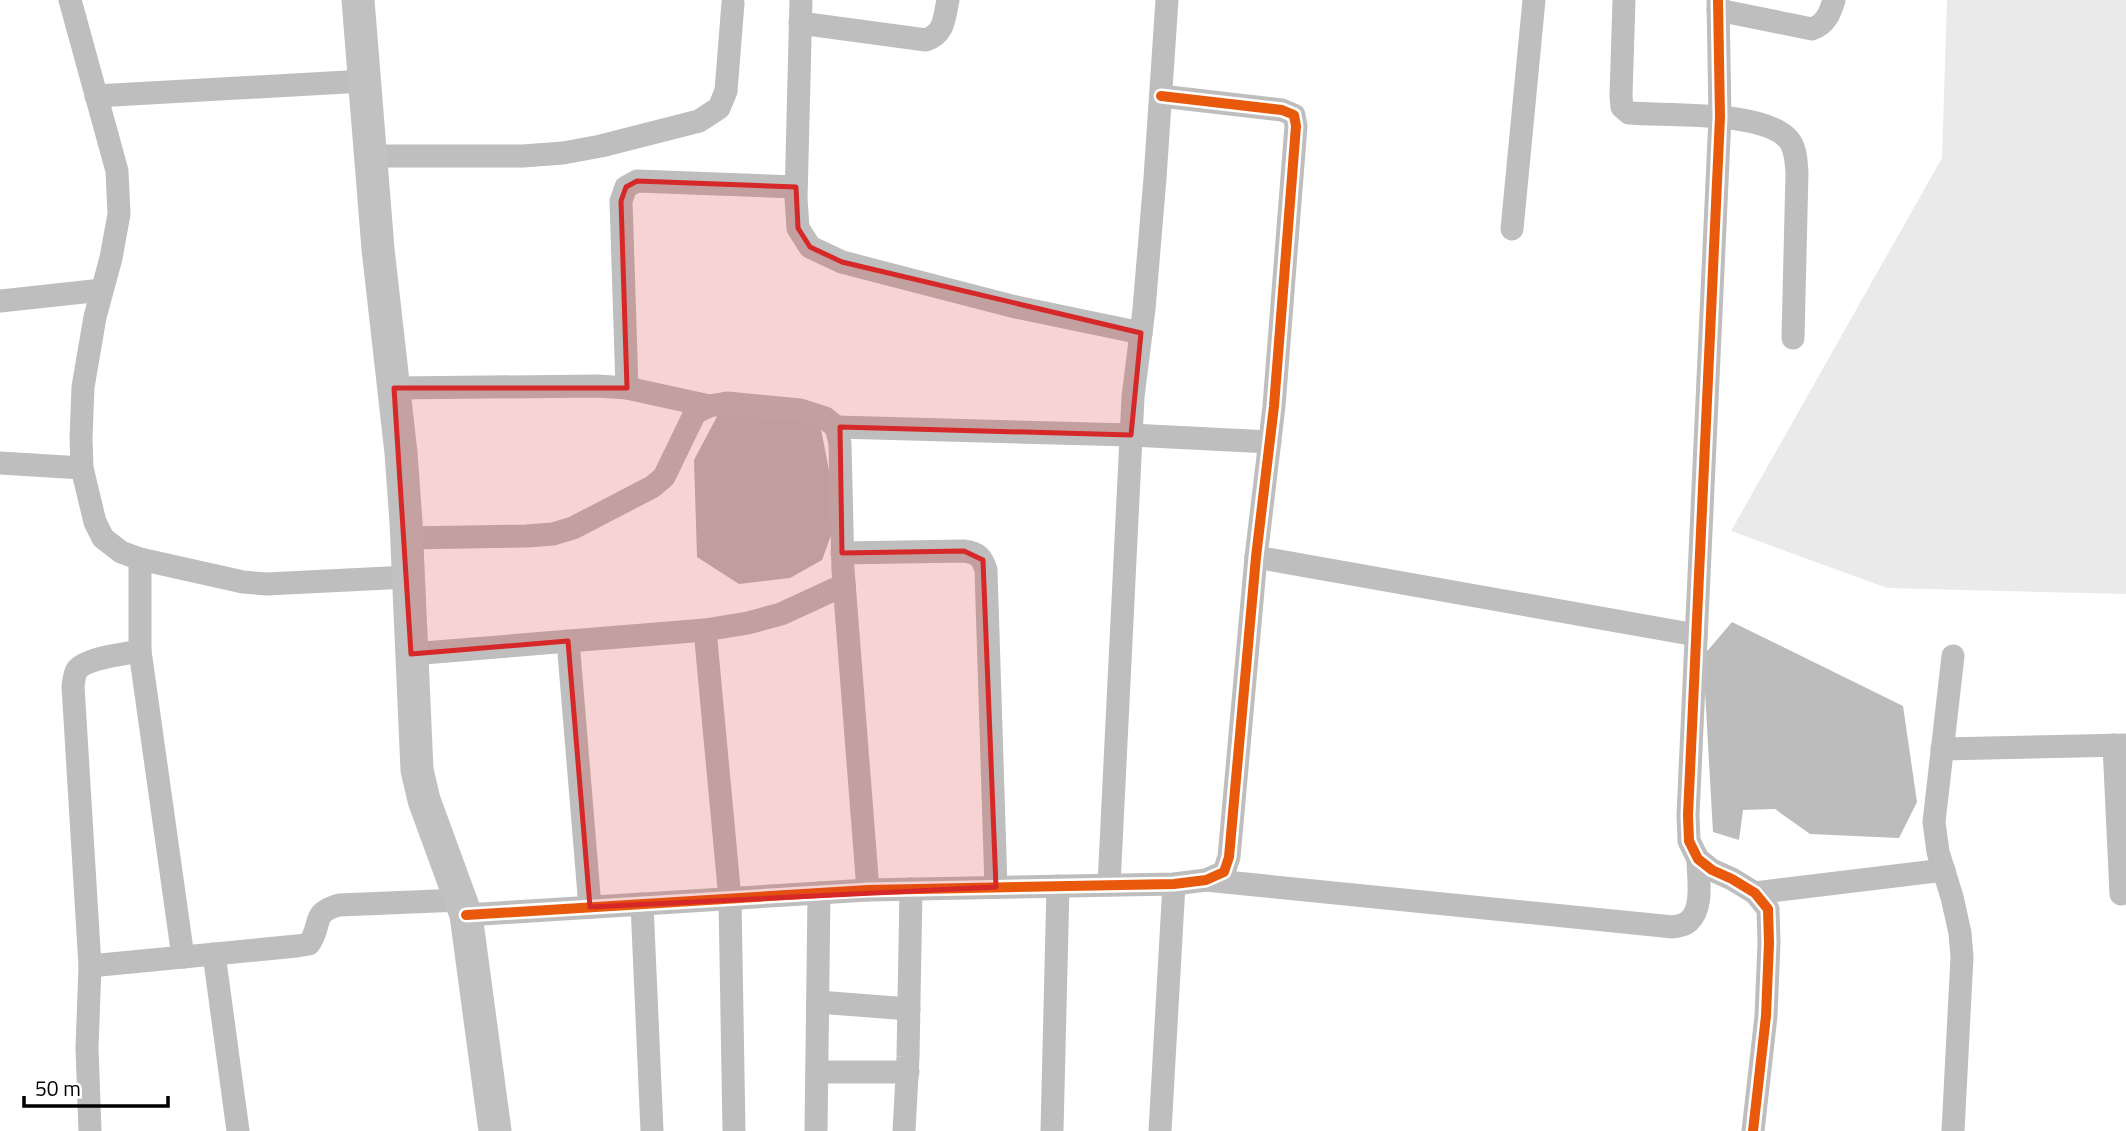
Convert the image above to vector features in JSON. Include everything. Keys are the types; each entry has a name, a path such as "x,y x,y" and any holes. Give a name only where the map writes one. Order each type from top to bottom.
{"street":[{"path":"70,0 117,170 119,215 95,317 83,387 82,468 95,522 103,538 121,552 140,559 243,582 267,584 408,577"},
{"path":"358,0 378,249 401,453 417,770 424,800 463,908 495,1131"},
{"path":"801,0 796,187 798,228 810,247 842,262 1016,307 1141,332"},
{"path":"800,23 926,40 936,36 943,23 947,0"},
{"path":"1109,885 1133,397 1155,178 1167,0"},
{"path":"1512,229 1534,0"},
{"path":"1624,0 1622,107 1629,113 1720,117 1766,124 1790,141 1797,172 1793,338"},
{"path":"90,966 309,944 314,936 318,917 325,909 339,905 590,908 868,890 1174,884 1206,880 1673,927 1687,924 1699,901 1698,859 1689,841 1688,815 1720,117 1718,5 1812,29 1822,26 1830,14 1834,0"},
{"path":"370,156 523,156 563,153 699,121 719,108 726,91 733,3"},
{"path":"96,96 364,81"},
{"path":"1160,96 1282,110 1294,115 1296,126 1270,442 1256,557 1229,857 1224,872 1206,880"},
{"path":"627,388 621,201 626,187 637,181 796,187"},
{"path":"0,301 102,290"},
{"path":"394,388 559,385 627,388 709,406"},
{"path":"407,538 527,536 553,534 573,528 652,487 664,477 695,413 709,406 727,403 800,411 825,418 836,427 840,443 844,585 868,890"},
{"path":"836,427 1131,435 1270,442"},
{"path":"0,463 82,468"},
{"path":"842,553 964,551 975,553 983,560 986,570 996,887"},
{"path":"1256,557 1696,635"},
{"path":"140,559 140,651 183,957"},
{"path":"411,654 705,631 748,624 781,614 844,585"},
{"path":"705,631 730,899 734,1131"},
{"path":"568,641 590,908"},
{"path":"90,1131 87,1058 90,966 74,700 75,673 82,665 95,660 140,651"},
{"path":"1953,656 1934,822 1938,852 1960,933 1962,957 1953,1131"},
{"path":"1942,749 2120,745 2121,894"},
{"path":"1698,859 1712,870 1755,893 1768,909 1766,1016 1753,1131"},
{"path":"1755,893 1944,870"},
{"path":"1160,1131 1174,884"},
{"path":"1052,1131 1058,886"},
{"path":"904,1131 908,1072 911,889"},
{"path":"816,1131 819,893"},
{"path":"642,904 652,1131"},
{"path":"214,954 237,1131"},
{"path":"818,1002 909,1009"},
{"path":"817,1072 908,1072"}],"highlighted area":[{"path":"637,181 796,187 798,228 810,247 842,262 1141,333 1131,435 840,427 842,553 964,551 983,560 996,887 590,907 568,641 411,654 394,388 627,388 621,201 626,187"}],"shaded area":[{"path":"1947,0 2126,0 2126,594 1887,588 1731,531 1942,158"},
{"path":"721,409 819,419 838,516 822,560 790,578 739,584 697,557 694,460"},
{"path":"1732,622 1903,706 1917,802 1899,838 1810,834 1775,809 1743,810 1739,840 1713,832 1703,656"}],"cycle path":[{"path":"1718,0 1720,117 1688,815 1689,841 1698,859 1712,870 1755,893 1768,909 1766,1016 1753,1131"},
{"path":"466,915 868,890 1174,884 1206,880 1224,872 1229,857 1256,557 1274,406 1296,126 1294,115 1282,110 1161,96"}]}
